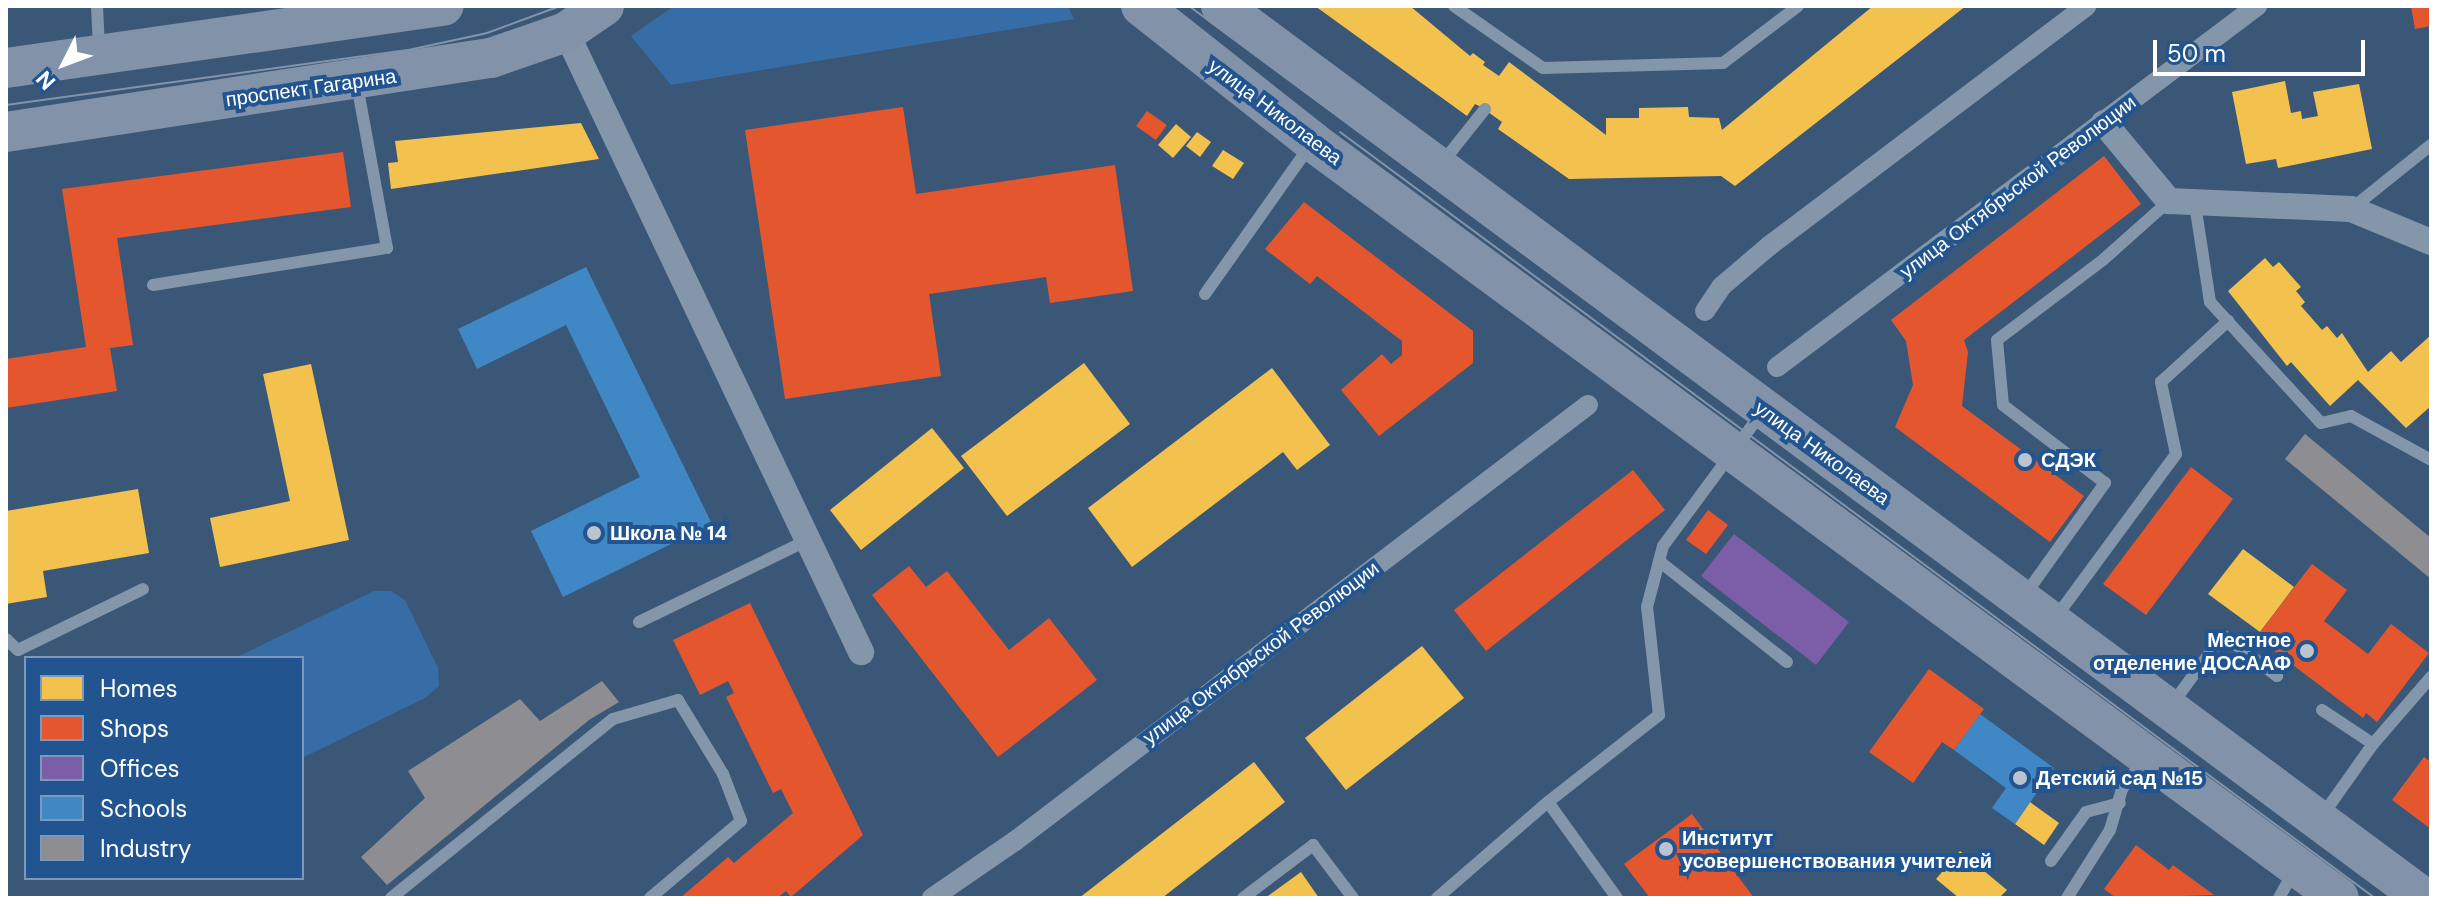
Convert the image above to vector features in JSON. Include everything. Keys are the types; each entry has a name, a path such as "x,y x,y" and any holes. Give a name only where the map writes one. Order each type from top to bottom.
{"main road":[{"name":"проспект Гагарина","path":"6,132 357,82 491,58 566,32 604,6"},
{"name":"улица Николаева","path":"1141,6 1313,142 2146,756 2288,882 2339,898"},
{"name":"улица Николаева","path":"1221,6 2424,898"},
{"path":"6,68 420,8"}],"street":[{"path":"1705,311 1722,286 1769,246 2086,6"},
{"name":"улица Октябрьской Революции","path":"1777,367 2257,6"},
{"path":"566,32 861,652"},
{"path":"2104,123 2182,202 2351,209 2431,242"},
{"name":"улица Октябрьской Революции","path":"932,898 1015,841 1588,405"},
{"path":"2288,882 2319,821"}],"lane":[{"path":"97,6 99,56"},
{"path":"1454,6 1543,68 1723,63 1798,6"},
{"path":"1517,68 1526,56"},
{"path":"153,285 387,248 357,82"},
{"path":"1439,168 1485,109"},
{"path":"1205,294 1313,142"},
{"path":"2351,209 2431,145"},
{"path":"2036,611 2105,483 2003,405 1997,340 2182,202 2210,302 2321,423 2351,416 2431,460"},
{"path":"2036,611 2176,454 2161,382 2228,321"},
{"path":"1437,898 1548,802 1659,715 1647,607 1663,546 1764,410"},
{"path":"639,622 808,540"},
{"path":"1659,561 1787,662"},
{"path":"6,639 18,650 143,589"},
{"path":"2168,709 2223,635 2277,676"},
{"path":"2319,821 2373,744 2431,677"},
{"path":"391,898 613,719 678,700 723,774 741,821 650,898"},
{"path":"2322,710 2373,744"},
{"path":"2067,898 2110,830 2122,789 2146,756"},
{"path":"1548,802 1617,898"},
{"path":"2051,861 2086,812 2120,803"},
{"path":"1243,898 1313,845 1353,898"}],"shaded area":[{"path":"674,6 1068,6 1074,19 671,85 631,36"},
{"path":"374,591 391,591 405,600 438,668 439,686 425,698 304,757 304,656 239,656"}],"building: Homes":[{"path":"1315,6 1410,6 1499,76 1509,62 1606,135 1606,118 1639,118 1639,108 1688,107 1689,117 1719,118 1722,130 1873,6 1966,6 1735,186 1721,176 1569,179 1498,129 1502,122 1481,107 1475,104 1467,116"},
{"path":"2285,81 2291,113 2301,111 2302,119 2318,116 2313,92 2359,84 2372,149 2278,168 2276,159 2246,164 2232,92"},
{"path":"581,123 599,159 391,189 388,163 398,162 395,141"},
{"path":"1176,124 1191,137 1173,158 1158,145"},
{"path":"1197,132 1211,142 1200,157 1186,146"},
{"path":"1223,150 1244,163 1233,179 1212,166"},
{"path":"2265,258 2273,267 2279,262 2301,287 2296,291 2305,302 2301,306 2322,330 2327,326 2337,338 2342,333 2368,372 2391,351 2401,362 2431,335 2431,406 2406,428 2358,380 2330,406 2291,362 2287,366 2228,291"},
{"path":"1084,363 1130,424 1007,516 961,456"},
{"path":"311,364 349,540 220,567 210,518 290,501 263,374"},
{"path":"1272,368 1330,445 1297,470 1283,452 1132,567 1088,508"},
{"path":"932,428 964,468 861,550 830,510"},
{"path":"138,489 149,553 43,571 47,597 6,604 6,511"},
{"path":"2243,549 2294,587 2260,632 2208,594"},
{"path":"1422,646 1464,698 1346,790 1305,738"},
{"path":"1254,762 1285,802 1162,898 1079,898"},
{"path":"2030,802 2059,823 2044,845 2015,824"},
{"path":"1960,851 2007,890 1999,898 1959,898 1936,879"},
{"path":"1301,872 1319,898 1265,898"}],"building: Shops":[{"path":"2411,6 2431,6 2431,26 2415,29"},
{"path":"903,107 916,194 1115,165 1133,291 1050,303 1046,277 929,294 941,376 785,399 745,130"},
{"path":"1147,111 1167,125 1156,140 1136,126"},
{"path":"343,152 351,207 117,238 133,345 110,348 117,391 6,408 6,359 86,347 62,189"},
{"path":"2104,156 2141,204 1964,340 1968,352 1962,406 2084,496 2050,542 1895,427 1913,385 1906,341 1891,320"},
{"path":"1304,202 1473,331 1473,363 1379,436 1341,390 1382,354 1391,364 1402,355 1402,341 1317,276 1310,284 1265,249"},
{"path":"2191,467 2233,499 2146,615 2103,584"},
{"path":"1633,470 1665,510 1486,651 1454,610"},
{"path":"1708,510 1728,525 1706,554 1686,540"},
{"path":"2312,564 2347,590 2324,621 2368,654 2391,624 2429,653 2377,722 2366,713 2363,718 2268,646 2272,642 2260,632"},
{"path":"909,566 926,587 947,571 1009,650 1049,618 1097,680 998,757 872,595"},
{"path":"750,603 863,835 791,897 786,891 777,898 680,898 728,857 734,863 793,813 781,789 773,793 726,697 734,693 728,681 700,695 673,640"},
{"path":"1929,669 1984,709 1954,750 1942,742 1913,783 1869,752"},
{"path":"2424,757 2431,762 2431,829 2392,800"},
{"path":"1692,814 1754,898 1650,898 1624,864"},
{"path":"2136,845 2169,870 2173,865 2214,895 2116,898 2104,889"}],"building: Offices":[{"path":"1734,534 1849,622 1816,665 1701,576"}],"building: Schools":[{"path":"586,267 712,524 563,597 531,531 640,477 566,325 477,369 458,329"},
{"name":"Детский сад №15","path":"1980,714 2054,768 2015,824 1992,808 2006,788 1954,750"}],"building: Industry":[{"path":"2305,434 2431,538 2431,579 2285,459"},
{"path":"602,681 619,702 589,720 387,885 361,857 425,798 408,771 520,699 540,721"}],"tram line":[{"path":"6,105 413,49 487,33 560,6"},
{"path":"1189,6 2395,898"},
{"path":"1340,132 2375,898"}],"place":[{"name":"СДЭК","path":"2025,460"},
{"name":"Школа № 14","path":"594,533"},
{"name":"Местное отделение ДОСААФ","path":"2307,651"},
{"name":"Детский сад №15","path":"2020,778"},
{"name":"Институт усовершенствования учителей","path":"1666,849"}]}
